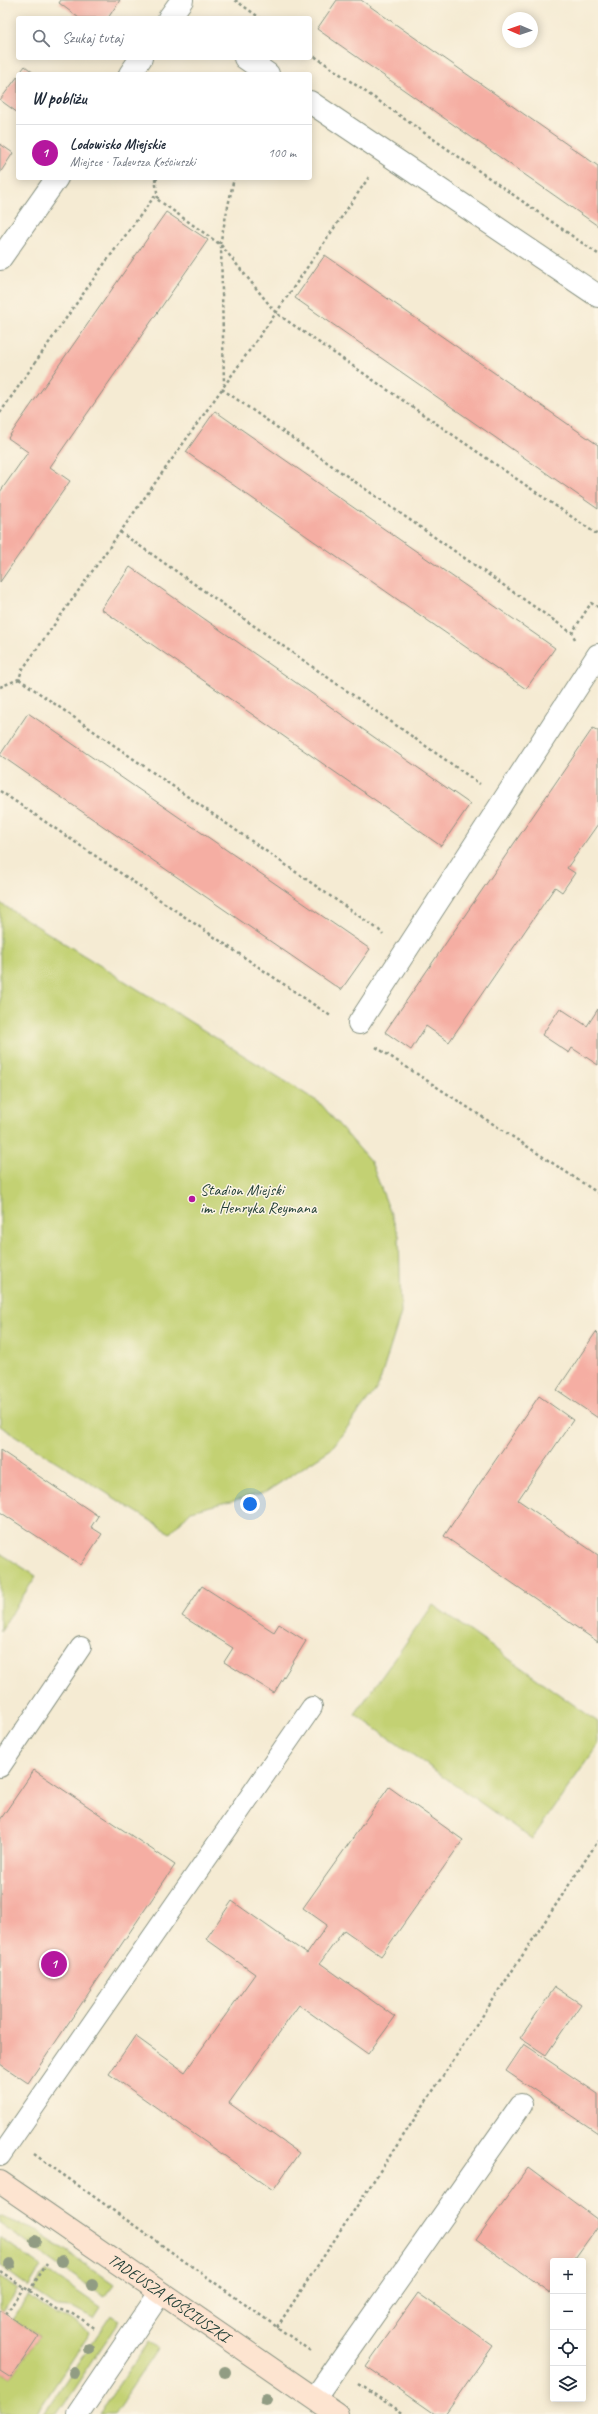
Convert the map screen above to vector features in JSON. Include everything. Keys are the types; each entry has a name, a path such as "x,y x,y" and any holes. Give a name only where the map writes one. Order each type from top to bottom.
{"street":[{"path":"131,72 140,60"},
{"path":"248,60 265,72"},
{"path":"312,103 598,296"},
{"path":"0,259 56,180"},
{"path":"359,1023 598,655"},
{"path":"315,2398 521,2105"},
{"name":"TADEUSZA KOŚCIUSZKI","path":"0,2182 337,2414"},
{"path":"78,2414 160,2293"}],"lane":[{"path":"0,1767 81,1647"},
{"path":"0,2156 312,1707"}],"path":[{"path":"235,0 257,16"},
{"path":"312,54 598,254"},
{"path":"0,687 18,679 22,670 276,313 386,153"},
{"path":"155,180 158,200"},
{"path":"224,386 221,244 234,180"},
{"path":"0,413 154,197 221,244 276,313 598,534"},
{"path":"222,389 572,633"},
{"path":"120,532 480,784"},
{"path":"18,679 379,930 383,936"},
{"path":"0,791 335,1019"},
{"path":"372,1044 598,1193"},
{"path":"277,2327 598,1841"},
{"path":"12,2138 336,2369 403,2414"},
{"path":"29,2291 47,2264"},
{"path":"0,2271 56,2309 71,2312 96,2329"},
{"path":"6,2314 24,2287"}],"green space":[{"name":"Stadion Miejski im. Henryka Reymana","path":"0,903 320,1103 371,1162 399,1235 401,1313 378,1387 331,1449 266,1492 191,1511 170,1533 0,1426"},
{"path":"0,1553 36,1576 0,1631"},
{"path":"433,1605 598,1722 598,1745 532,1839 355,1714"},
{"path":"0,2216 39,2232 114,2284 104,2297 0,2224"},
{"path":"0,2237 41,2267 29,2287 0,2266"},
{"path":"46,2270 100,2307 93,2318 72,2307 57,2306 33,2290"},
{"path":"0,2277 18,2289 3,2312 0,2310"},
{"path":"28,2296 56,2315 69,2318 90,2333 36,2414 0,2414 0,2371 11,2378 39,2336 13,2319"},
{"path":"111,2315 120,2320 57,2414 44,2414"},
{"path":"149,2342 158,2348 114,2414 99,2414"}],"building":[{"path":"61,0 120,0 109,16 76,16 59,3"},
{"path":"337,0 361,0 598,166 598,226 317,29"},
{"path":"25,66 32,72 20,72"},
{"path":"16,79 16,112 0,100"},
{"path":"0,144 13,153 0,173"},
{"path":"166,212 208,240 50,467 70,481 0,582 0,492 28,452 8,438"},
{"path":"325,255 598,445 598,509 295,298"},
{"path":"215,411 555,648 526,689 186,452"},
{"path":"130,567 470,804 441,846 101,609"},
{"path":"28,713 370,949 341,990 0,755"},
{"path":"593,728 598,731 598,824 567,868 575,873 562,892 555,887 449,1042 426,1026 411,1050 385,1032"},
{"path":"560,1008 587,1026 598,1009 598,1065 572,1048 569,1053 542,1035"},
{"path":"596,1332 598,1334 598,1418 557,1390"},
{"path":"539,1396 573,1420 518,1500 598,1555 598,1642 444,1536"},
{"path":"0,1450 98,1516 91,1527 102,1534 81,1565 0,1512"},
{"path":"202,1586 274,1632 279,1624 306,1641 274,1693 224,1662 233,1648 182,1616"},
{"path":"34,1770 175,1865 28,2083 0,2064 0,1820"},
{"path":"389,1787 463,1840 381,1956 344,1930 320,1963 395,2017 368,2054 299,2005 229,2103 299,2153 273,2190 109,2074 135,2036 185,2072 255,1974 206,1939 232,1901 307,1954 327,1925 303,1908"},
{"path":"555,1987 581,2004 546,2055 520,2038"},
{"path":"524,2044 598,2094 598,2133 506,2071"},
{"path":"528,2168 598,2220 598,2226 575,2258 550,2258 550,2293 476,2240"},
{"path":"418,2293 493,2346 445,2414 435,2414 366,2366"},
{"path":"0,2310 39,2336 11,2378 0,2371"}],"place":[{"name":"Stadion Miejski im. Henryka Reymana","path":"192,1199"},
{"name":"Lodowisko Miejskie","path":"54,1964"}]}
